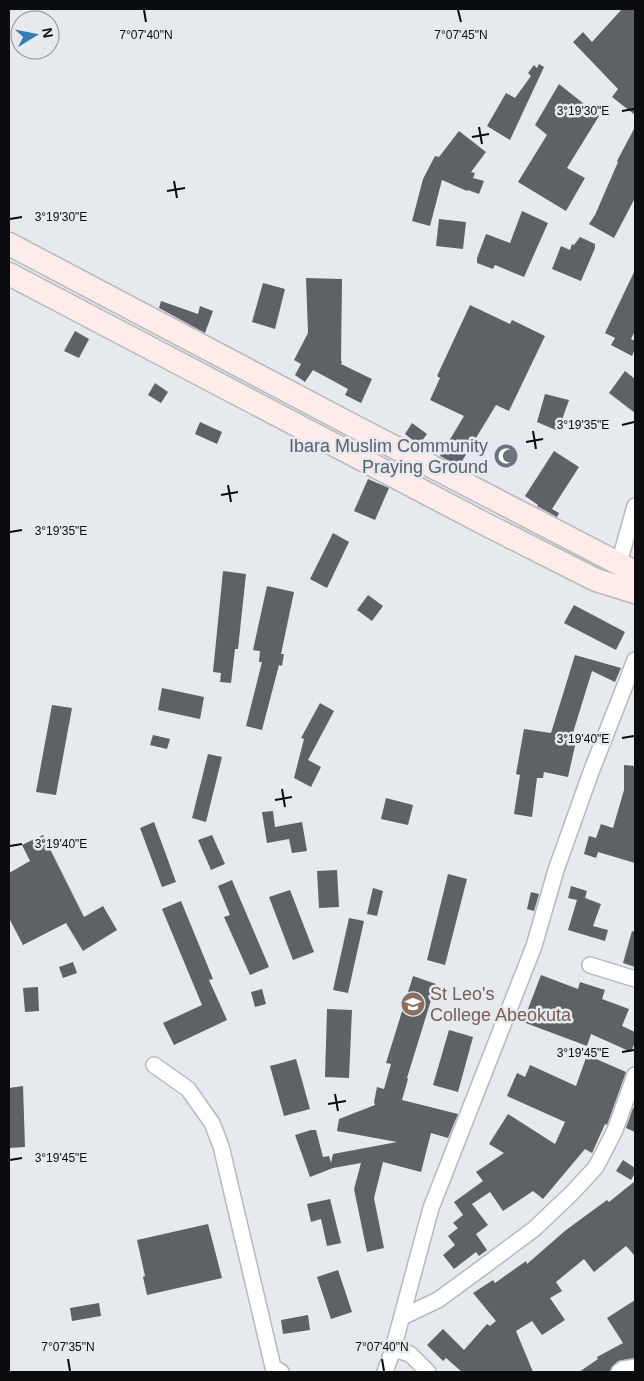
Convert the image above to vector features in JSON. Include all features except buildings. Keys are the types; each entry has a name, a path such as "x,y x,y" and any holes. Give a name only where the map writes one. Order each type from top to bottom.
{"main road":[{"path":"9,244 339,419 627,567"},
{"path":"9,274 485,524 596,580 635,592"}],"street":[{"path":"627,567 635,506"},
{"path":"385,1372 402,1317 431,1208 534,946 559,862 591,772 635,660"},
{"path":"590,965 635,979"},
{"path":"154,1065 188,1088 212,1123 221,1146 273,1367 281,1372"},
{"path":"402,1317 438,1300 534,1229 572,1193 596,1166 615,1130 635,1075"},
{"path":"393,1348 410,1354 428,1372"},
{"path":"619,1372 623,1369 635,1368"}],"place":[{"name":"Ibara Muslim Community Praying Ground","path":"506,456"},
{"name":"St Leo's College Abeokuta","path":"413,1004"}]}
